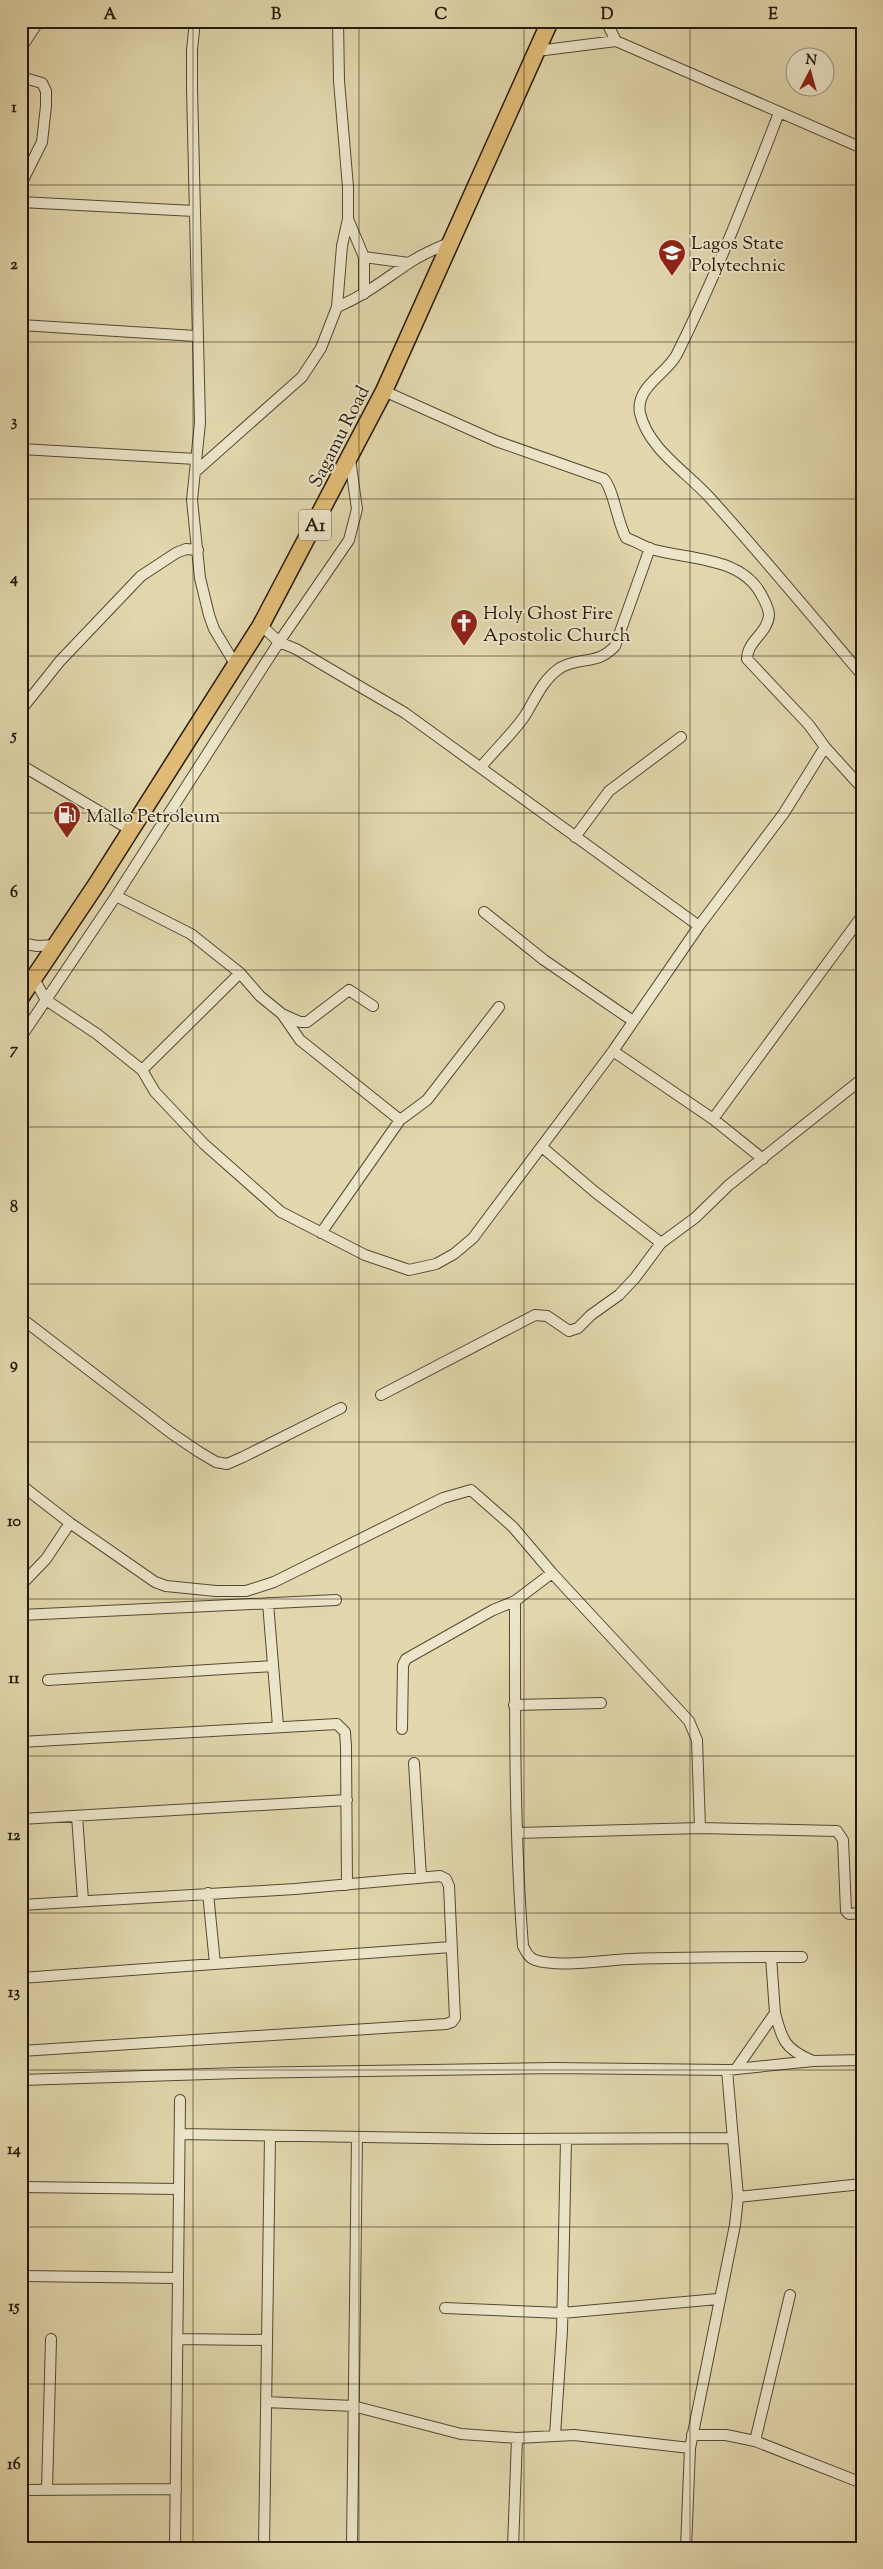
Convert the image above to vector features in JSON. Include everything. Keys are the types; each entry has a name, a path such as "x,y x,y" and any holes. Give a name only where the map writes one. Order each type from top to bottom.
{"highway":[{"name":"Sagamu Road","path":"21,998 261,626 384,391 550,21"}],"street":[{"path":"21,48 39,21"},
{"path":"195,21 192,50 194,211 196,336 200,423 192,500 200,578 209,615 214,630 235,664"},
{"path":"195,472 302,378 321,348 337,307 342,246 348,219 348,187 339,81 338,21"},
{"path":"606,21 616,41"},
{"path":"537,50 616,41 862,148"},
{"path":"21,76 42,83 46,91 46,106 42,142 21,184"},
{"path":"778,113 723,255 699,310 674,358 649,384 642,397 640,412 652,439 710,497 862,675"},
{"path":"21,202 194,211"},
{"path":"348,219 364,257 364,294"},
{"path":"337,307 364,294 408,263 451,242"},
{"path":"364,257 408,263"},
{"path":"21,325 196,336"},
{"path":"384,391 496,441 604,479 611,490 613,505 626,538 650,548 738,570 754,582 766,605 768,615 767,623 747,651 747,659 809,725 825,747 862,788"},
{"path":"21,448 196,459"},
{"path":"21,1037 116,896 279,642 349,540 357,509 350,459"},
{"path":"481,767 524,716 534,697 552,675 570,664 598,659 608,654 615,646 650,548"},
{"path":"21,710 60,661 140,576 176,553 186,549 198,550"},
{"path":"261,626 279,642 296,649 405,713 699,926"},
{"path":"575,837 609,791 681,738"},
{"path":"34,979 46,1000 97,1034 142,1070 155,1092 224,1162 281,1212 321,1233 400,1269 420,1270 454,1254 474,1238 613,1051 699,926 784,812 825,747"},
{"path":"21,765 130,829"},
{"path":"116,896 179,927 240,973 260,996 282,1014 300,1022 307,1022 349,990 373,1006"},
{"path":"484,912 544,960 633,1022"},
{"path":"713,1120 862,916"},
{"path":"21,943 37,946 56,945"},
{"path":"142,1070 240,973"},
{"path":"321,1233 400,1120 427,1100 499,1007"},
{"path":"282,1014 300,1040 400,1120"},
{"path":"613,1051 713,1120 762,1160"},
{"path":"381,1395 535,1315 548,1316 564,1329 574,1330 619,1295 636,1278 661,1243 695,1218 730,1185 862,1079"},
{"path":"542,1147 594,1192 661,1243"},
{"path":"21,1318 171,1433 216,1462 226,1464 243,1457 341,1408"},
{"path":"21,1485 70,1523 154,1582 166,1586 216,1591 246,1591 274,1582 443,1498 471,1490 513,1526 552,1573 604,1627 692,1726 697,1740 700,1828"},
{"path":"21,1585 46,1559 70,1523"},
{"path":"402,1729 403,1665 406,1659 493,1610 515,1601 552,1573"},
{"path":"21,1615 336,1600"},
{"path":"515,1601 514,1705 517,1833 523,1946 527,1954 533,1959 564,1962 665,1958 802,1957"},
{"path":"268,1602 278,1726"},
{"path":"48,1680 273,1666"},
{"path":"514,1705 601,1703"},
{"path":"21,1742 278,1726 337,1724 342,1726 345,1732 347,1800 346,1885"},
{"path":"414,1763 421,1877"},
{"path":"21,1819 347,1800"},
{"path":"77,1816 83,1900"},
{"path":"517,1833 700,1828 837,1831 843,1840 846,1911 849,1914 862,1913"},
{"path":"21,1905 346,1885 440,1876 446,1879 450,1886 455,2018 452,2022 446,2024 21,2051"},
{"path":"208,1893 215,1964"},
{"path":"21,1978 451,1947"},
{"path":"771,1957 775,2013 785,2045 796,2054 813,2061"},
{"path":"686,2548 690,2448 718,2299 735,2225 738,2197 733,2138 731,2069 775,2013"},
{"path":"21,2080 239,2073 553,2068 731,2069 813,2061 862,2060"},
{"path":"175,2548 180,2100"},
{"path":"180,2134 270,2137 566,2140 733,2138"},
{"path":"264,2548 270,2137"},
{"path":"352,2548 357,2137"},
{"path":"555,2435 562,2313 566,2140"},
{"path":"738,2197 862,2184"},
{"path":"21,2188 179,2189"},
{"path":"21,2276 178,2278"},
{"path":"755,2441 790,2295"},
{"path":"445,2308 562,2313 718,2299"},
{"path":"47,2490 51,2339"},
{"path":"177,2339 267,2340"},
{"path":"266,2402 354,2406 461,2434 517,2438 555,2435 690,2448"},
{"path":"692,2435 726,2436 755,2441 862,2483"},
{"path":"514,2548 517,2438"},
{"path":"21,2490 176,2489"}],"place":[{"name":"Lagos State Polytechnic","path":"672,277"},
{"name":"Holy Ghost Fire Apostolic Church","path":"464,647"},
{"name":"Mallo Petroleum","path":"67,839"}]}
